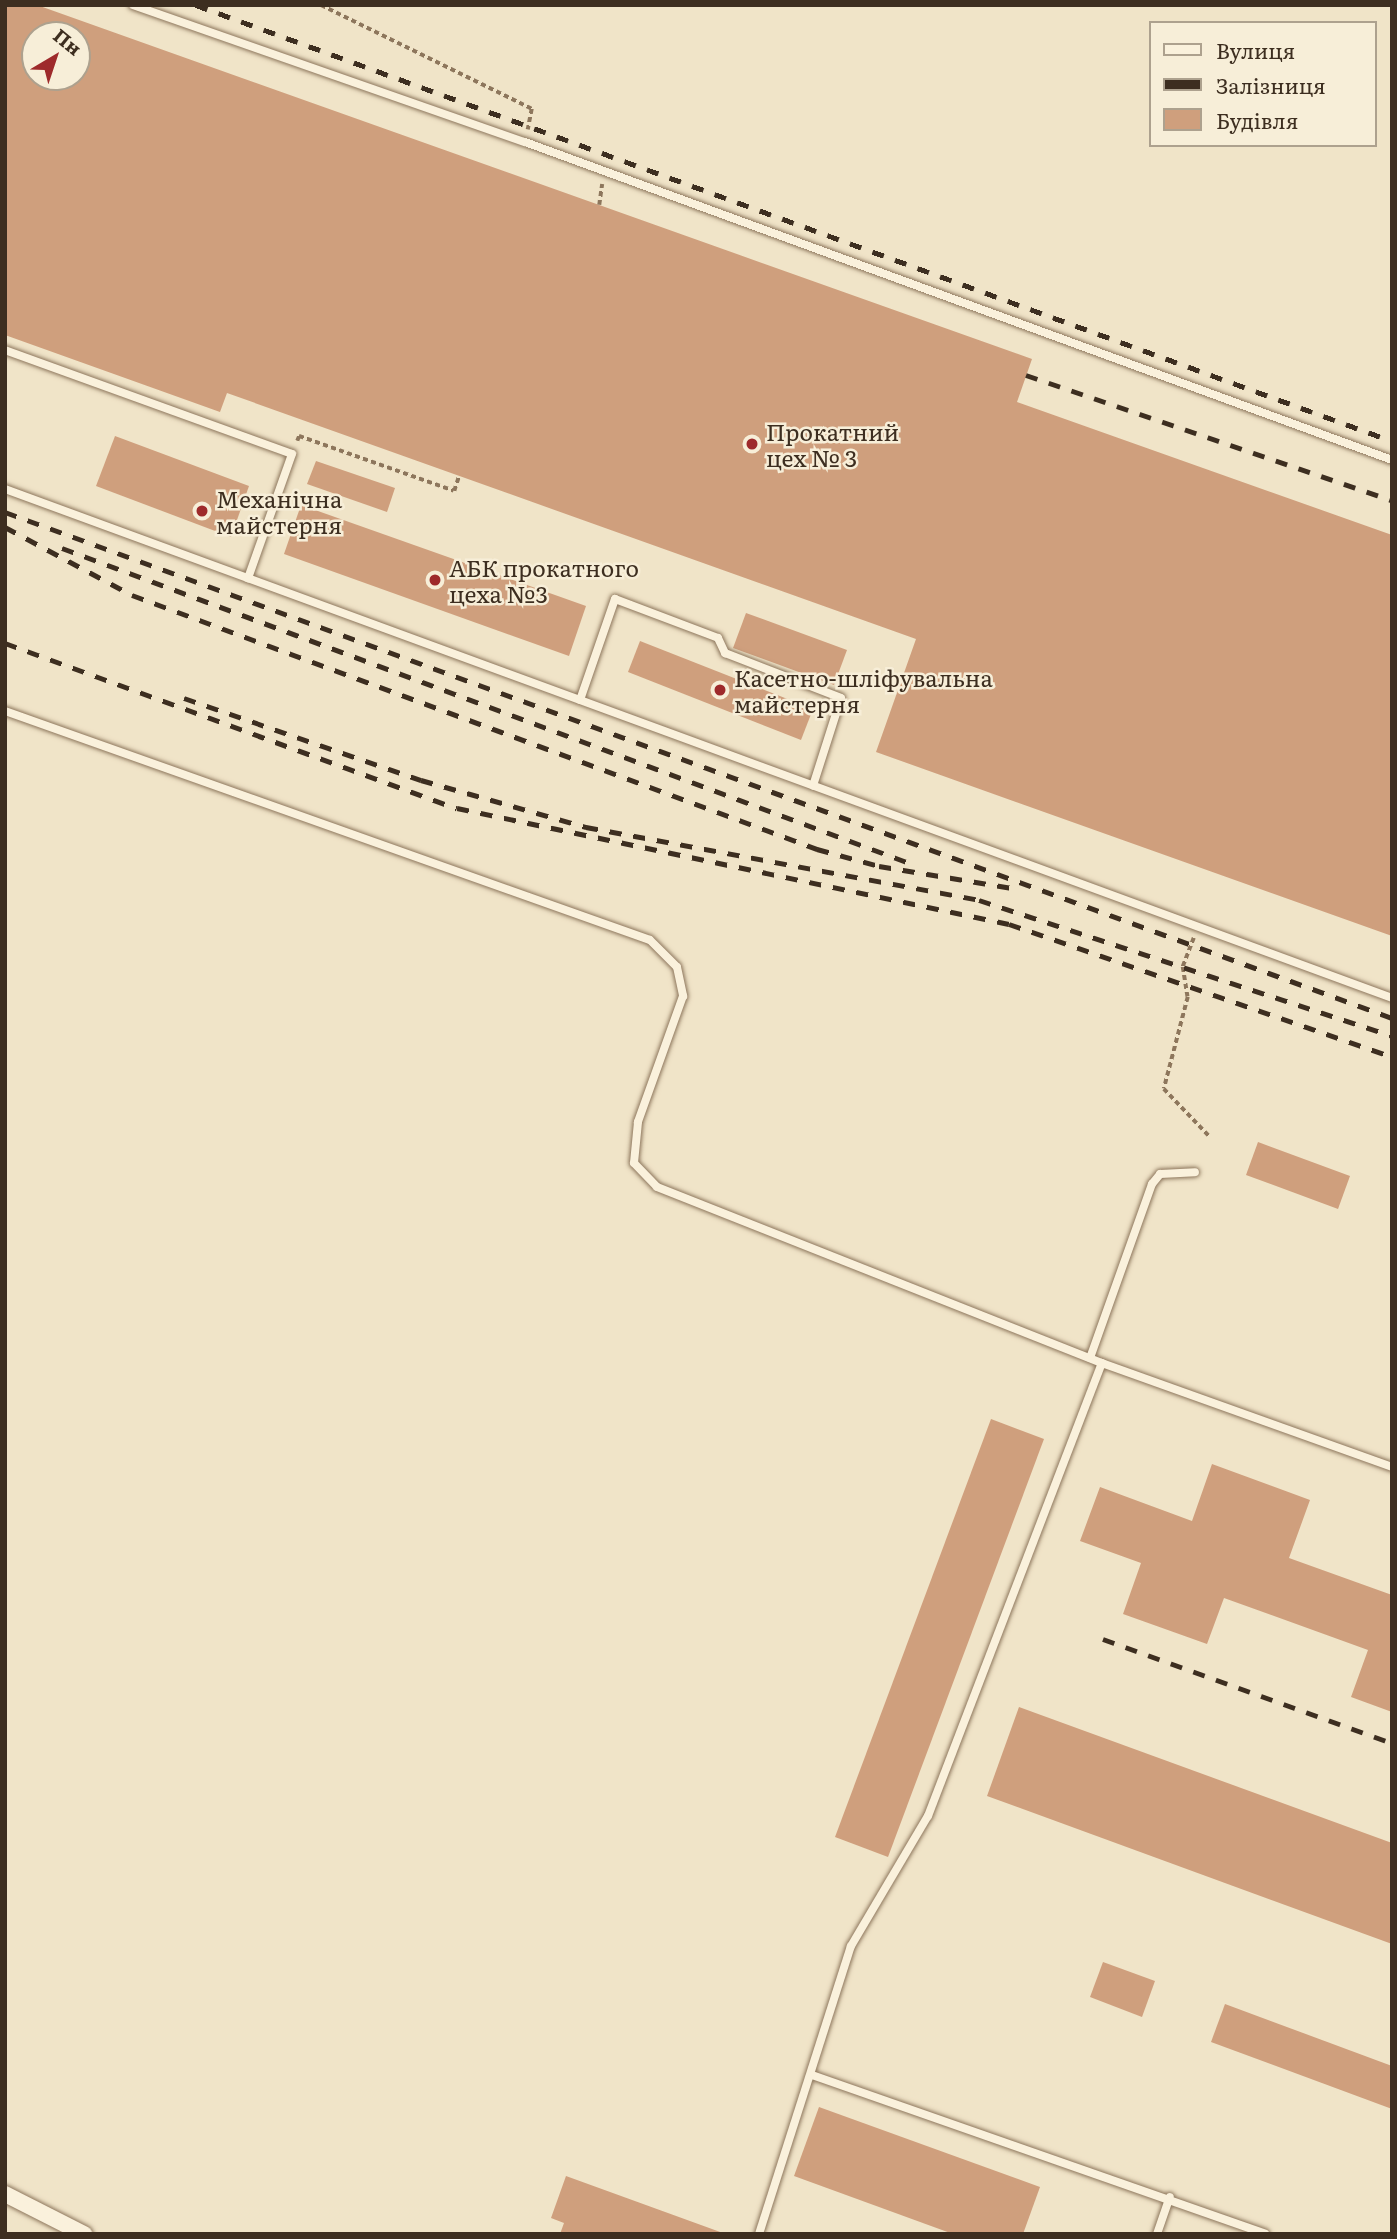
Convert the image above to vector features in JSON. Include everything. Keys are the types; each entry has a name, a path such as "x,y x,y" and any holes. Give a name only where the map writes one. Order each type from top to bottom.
{"street":[{"path":"5,2194 84,2234"}],"lane":[{"path":"133,5 525,142 1392,460"},
{"path":"5,350 292,454 248,578"},
{"path":"5,489 1392,998"},
{"path":"580,700 615,599 626,603 718,638 725,653 841,698 813,786"},
{"path":"5,711 650,940 677,967 683,996 638,1122 634,1163 657,1187 1102,1363 1392,1467"},
{"path":"1090,1358 1152,1184 1160,1174 1195,1172"},
{"path":"759,2234 851,1947 928,1816 1102,1363"},
{"path":"812,2075 1170,2197 1265,2234"},
{"path":"1157,2234 1170,2197"}],"path":[{"path":"321,5 531,109 525,142"},
{"path":"599,205 602,179"},
{"path":"292,454 299,436 454,492 459,476"},
{"path":"1198,927 1183,967 1188,997 1164,1089 1209,1136"}],"building":[{"name":"Прокатний цех № 3","path":"5,5 37,5 82,21 21,21 21,91 91,91 91,24 1032,359 1017,402 1392,535 1392,936 876,752 916,639 227,393 220,412 5,335"},
{"name":"Механічна майстерня","path":"115,436 249,486 231,537 96,486"},
{"path":"316,461 395,488 387,512 307,484"},
{"name":"АБК прокатного цеха №3","path":"301,505 586,606 569,656 284,554"},
{"path":"746,613 847,650 834,685 733,648"},
{"name":"Касетно-шліфувальна майстерня","path":"640,641 813,709 801,740 628,672"},
{"path":"1258,1142 1350,1176 1338,1209 1246,1175"},
{"path":"991,1419 1044,1439 888,1857 835,1837"},
{"path":"1212,1464 1310,1500 1289,1558 1392,1595 1392,1712 1351,1697 1368,1650 1224,1598 1207,1644 1123,1614 1141,1563 1080,1541 1100,1487 1192,1521"},
{"path":"1019,1707 1392,1843 1392,1944 987,1796"},
{"path":"1103,1962 1155,1981 1142,2017 1090,1997"},
{"path":"1225,2004 1392,2066 1392,2109 1211,2042"},
{"path":"819,2107 1040,2187 1023,2234 953,2234 794,2176"},
{"path":"566,2176 723,2233 560,2234 564,2223 551,2218"}],"railway":[{"path":"196,5 1392,441"},
{"path":"1026,375 1392,500"},
{"path":"5,512 1392,1018"},
{"path":"5,527 132,595 817,849 879,866 1018,889"},
{"path":"62,548 912,864"},
{"path":"5,643 457,808 1009,924 1392,1057"},
{"path":"184,698 421,780 586,827 979,900 1392,1036"},
{"path":"1103,1639 1392,1743"}],"place":[{"name":"Прокатний цех № 3","path":"752,444"},
{"name":"Механічна майстерня","path":"202,511"},
{"name":"АБК прокатного цеха №3","path":"435,580"},
{"name":"Касетно-шліфувальна майстерня","path":"720,690"}]}
